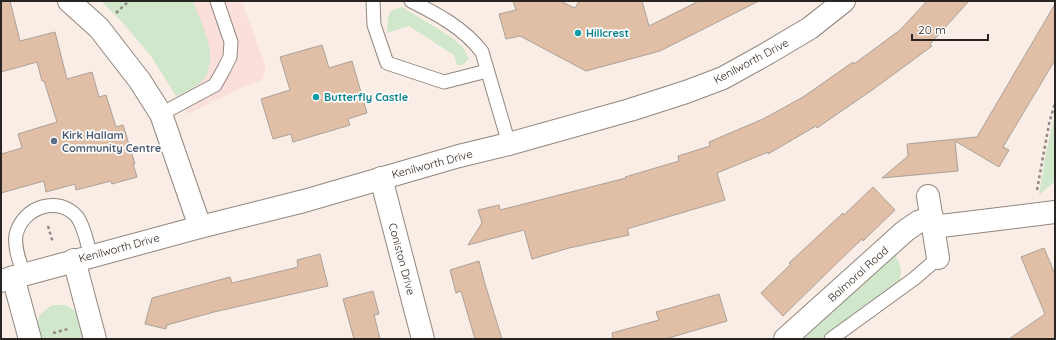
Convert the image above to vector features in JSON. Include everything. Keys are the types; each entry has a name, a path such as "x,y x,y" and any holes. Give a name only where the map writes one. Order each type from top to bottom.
{"street":[{"path":"69,1 99,28 140,81 160,114 200,227"},
{"name":"Kenilworth Drive","path":"13,277 304,201 459,156 509,144 637,108 686,92 723,78 810,28 844,1"},
{"name":"Coniston Drive","path":"381,178 423,339"},
{"path":"928,196 938,258"},
{"name":"Balmoral Road","path":"786,338 905,231 918,222 1046,213"},
{"path":"83,258 93,331"},
{"path":"13,277 38,337"}],"lane":[{"path":"160,114 215,84 224,69 230,57 231,42 217,1"},
{"path":"373,1 374,25 387,63 444,82 487,71"},
{"path":"411,1 433,12 464,32 482,52 509,144"},
{"path":"13,277 16,237 19,226 31,212 39,208 49,206 59,207 76,217 82,225 83,258"},
{"path":"831,339 915,278 938,258"}],"path":[{"path":"1046,213 1038,188 1049,124 1055,102"},
{"path":"38,337 93,331"}],"shaded area":[{"path":"101,1 242,1 264,62 266,70 262,80 241,88 188,114 151,56 122,22"}],"green space":[{"path":"101,1 193,1 204,29 210,56 209,68 204,79 193,88 176,96 151,56 122,22"},
{"path":"402,7 451,37 463,47 469,59 462,65 457,65 454,55 409,26 387,33 388,17 392,10"},
{"path":"1055,113 1055,181 1039,195 1046,153"},
{"path":"895,255 901,274 899,281 821,339 803,339"},
{"path":"52,305 66,305 75,311 83,339 42,339 38,319 46,309"}],"building":[{"path":"1,1 10,1 20,41 55,32 67,79 92,72 99,97 106,95 116,127 123,125 135,164 133,164 137,177 112,184 111,181 76,190 75,184 46,192 44,181 1,193 1,154 22,148 18,134 57,122 44,81 42,81 37,62 1,72"},
{"name":"Hillcrest","path":"513,1 560,1 575,8 579,1 642,1 649,26 699,1 759,1 660,51 586,71 520,36 506,39 499,14 516,10"},
{"path":"927,1 969,1 930,44 932,46 817,128 816,126 768,154 768,152 717,173 725,200 627,229 629,235 569,248 532,259 524,230 468,245 482,223 478,210 499,205 500,210 626,178 625,177 679,161 678,156 710,146 709,142 763,119 803,97 853,62 854,64 900,30"},
{"path":"1055,4 1055,60 1003,147 1009,150 999,167 955,141 958,171 882,178 908,156 907,144 977,137"},
{"name":"Butterfly Castle","path":"322,45 329,68 352,61 367,113 348,119 350,125 293,142 291,134 273,139 261,99 290,90 280,57"},
{"path":"873,187 895,210 863,241 862,239 783,316 761,293 791,264 789,263 843,213 844,215"},
{"path":"1044,248 1055,274 1055,339 1009,339 1045,314 1021,257"},
{"path":"320,254 328,286 214,312 167,325 166,329 145,324 152,298 230,277 232,283 298,267 297,260"},
{"path":"479,261 502,339 475,339 461,291 456,293 450,270"},
{"path":"373,291 379,314 374,315 380,339 354,339 343,299"},
{"path":"719,294 727,321 665,339 613,339 612,333 659,320 656,312"}],"place":[{"name":"Hillcrest","path":"578,33"},
{"name":"Butterfly Castle","path":"316,97"},
{"name":"Kirk Hallam Community Centre","path":"54,141"}]}
